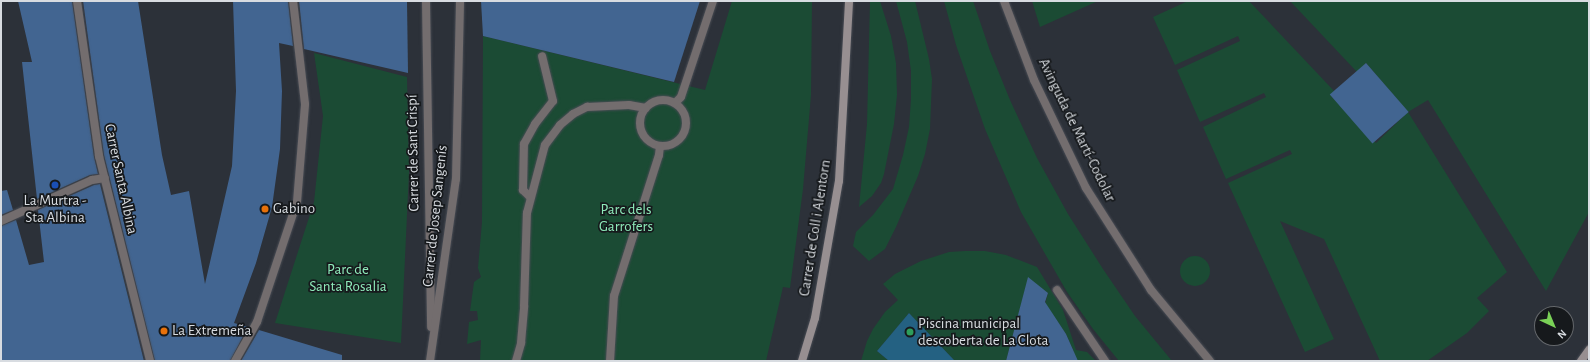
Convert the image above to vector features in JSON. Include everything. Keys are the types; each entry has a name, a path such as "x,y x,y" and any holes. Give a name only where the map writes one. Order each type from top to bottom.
{"street":[{"name":"Carrer Santa Albina","path":"77,1 99,156 150,361"},
{"path":"235,361 257,322 297,202 306,104 293,1"},
{"name":"Carrer de Sant Crispí","path":"426,1 427,169 432,352"},
{"name":"Carrer de Josep Sangenís","path":"430,361 456,179 460,1"},
{"path":"675,103 681,97 713,1"},
{"name":"Carrer de Coll i Alentorn","path":"802,361 815,318 839,181 849,1"},
{"name":"Avinguda de Martí-Codolar","path":"1004,1 1034,80 1086,188 1151,290 1210,361"},
{"path":"530,198 523,190 524,144 535,124 553,101 542,56"},
{"path":"662,100 675,103 684,112 686,118 685,131 678,141 672,144 660,146 653,144 643,135 640,121 646,108 650,104 662,100"},
{"path":"516,361 521,343 525,248 530,198 545,145 560,124 573,114 588,107 629,105 646,108"},
{"path":"610,361 614,296 657,162 660,146"},
{"path":"1,221 92,180 105,178"},
{"path":"1057,290 1105,361"},
{"path":"1581,361 1589,350"}],"green space":[{"name":"Parc dels Garrofers","path":"732,1 812,1 811,95 803,189 790,288 783,287 766,361 480,361 481,340 467,344 469,322 478,320 477,311 470,311 474,282 481,277 478,268 482,222 483,36 705,90"},
{"path":"870,1 880,1 891,36 896,63 897,95 894,124 881,183 872,196 859,207 867,124"},
{"path":"896,1 915,1 929,59 932,79 930,129 925,154 918,176 896,227 885,249 869,261 853,246 856,232 873,215 893,189 909,127 911,71 907,42"},
{"path":"944,1 973,1 990,51 1010,100 1037,158 1068,214 1103,269 1135,316 1172,361 1119,361 1093,329 1067,292 1021,212 985,129 956,45"},
{"path":"1032,1 1098,1 1040,27"},
{"path":"1188,1 1249,1 1335,92 1331,96 1376,143 1408,112 1507,272 1477,298 1489,311 1467,333 1427,361 1380,361 1324,239 1280,221 1334,339 1305,352 1228,183 1292,154 1290,150 1226,179 1203,127 1266,97 1264,93 1200,122 1177,70 1240,41 1238,36 1175,65 1153,17"},
{"path":"1290,1 1589,1 1589,212 1546,291 1428,100 1408,112 1366,63 1357,72"},
{"name":"Parc de Santa Rosalia","path":"314,53 407,77 409,172 401,343 275,323 314,202 323,116"},
{"path":"985,251 1006,255 1037,267 1063,310 1076,350 1087,352 1096,361 1071,361 1074,352 1066,334 1045,304 1048,293 1028,279 1006,361 955,361 909,313 877,351 889,361 861,361 867,341 873,329 885,312 898,300 883,284 895,274 921,261 949,252"},
{"path":"1195,256 1206,260 1210,271 1206,282 1195,286 1184,282 1180,271 1184,260"}],"water":[{"name":"Piscina municipal descoberta de La Clota","path":"909,313 955,361 889,361 877,351"}],"building":[{"path":"18,1 72,1 94,157 98,174 90,175 37,199 22,62 32,62"},
{"path":"83,1 138,1 162,155 171,195 189,191 205,284 232,166 236,91 233,1 288,1 293,46 279,43 282,91 280,149 272,207 256,263 234,323 248,327 230,361 155,361 104,155"},
{"path":"299,1 407,1 408,73 304,49"},
{"path":"481,1 700,1 674,82 483,36"},
{"path":"1366,63 1409,112 1372,144 1330,94"},
{"path":"100,184 144,361 1,361 1,226 16,220 29,265 44,262 38,210 94,185"},
{"path":"7,190 13,210 1,215 1,191"},
{"path":"1028,277 1048,293 1045,302 1066,334 1078,361 1006,361"},
{"path":"259,330 342,355 342,361 241,361"}],"place":[{"name":"La Murtra - Sta Albina","path":"55,185"},
{"name":"Gabino","path":"265,209"},
{"name":"La Extremeña","path":"164,331"},
{"name":"Piscina municipal descoberta de La Clota","path":"910,332"}]}
